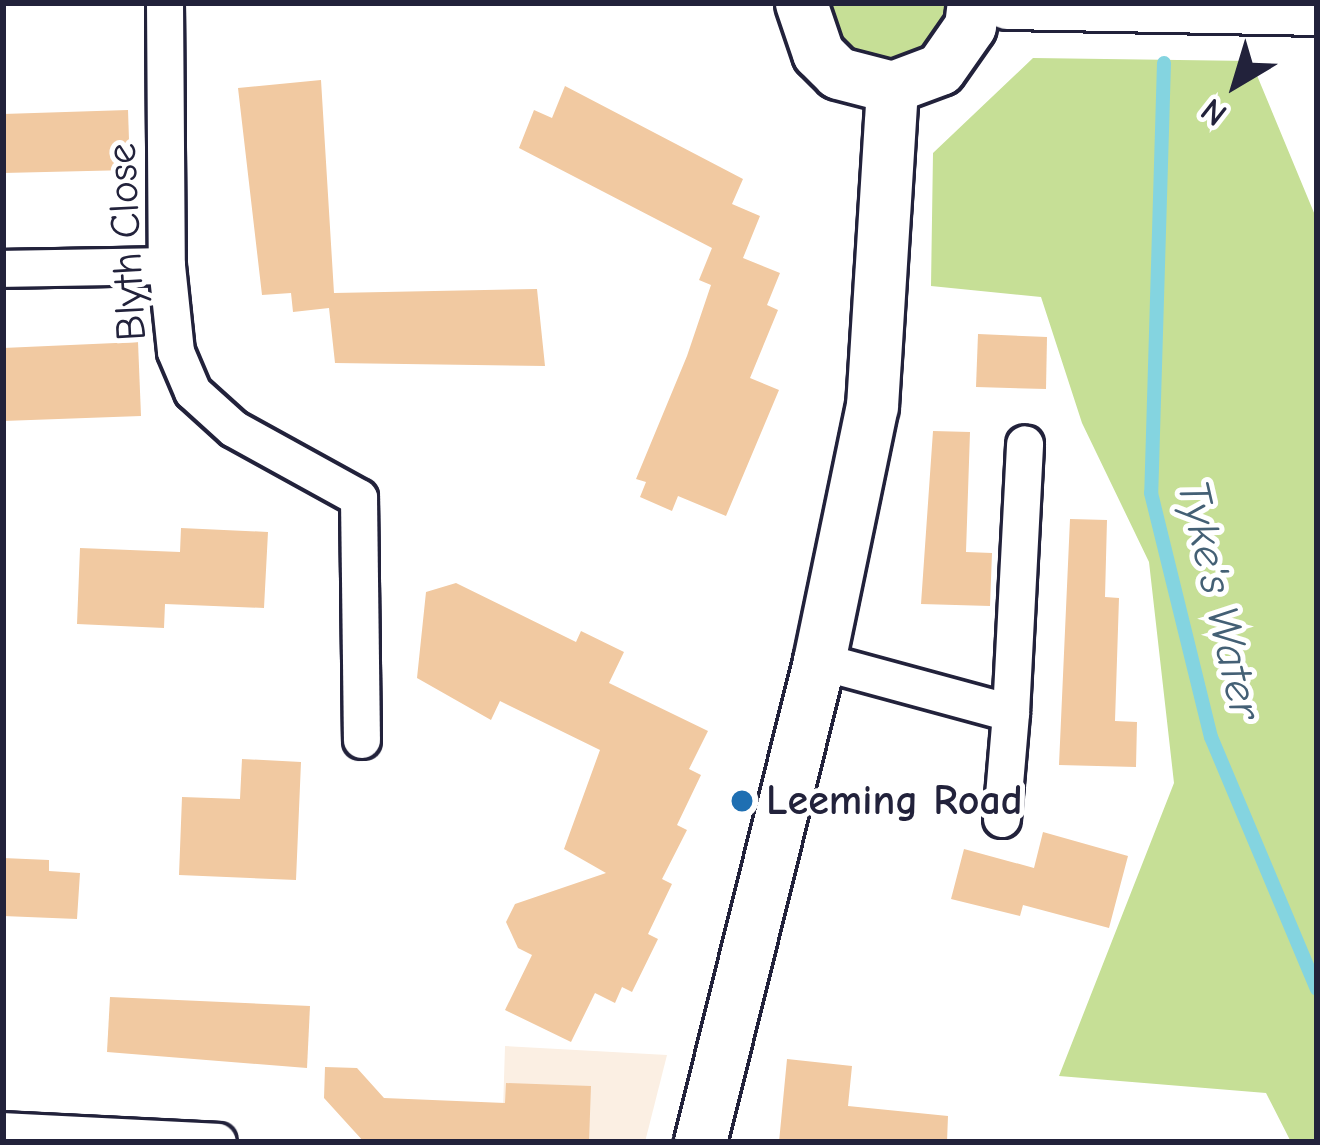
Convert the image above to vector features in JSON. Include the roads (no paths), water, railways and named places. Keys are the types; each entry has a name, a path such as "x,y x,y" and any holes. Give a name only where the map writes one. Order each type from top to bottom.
{"street":[{"name":"Blyth Close","path":"165,3 166,266 176,352 193,392 234,429 359,498 362,740"},
{"path":"801,3 818,53 838,73 892,87 940,69 964,38 973,3"},
{"path":"1007,3 1317,9"},
{"path":"700,1142 819,662 872,406 892,87"},
{"path":"3,269 166,266"},
{"path":"1002,819 1025,444"},
{"path":"819,662 1011,713"},
{"path":"3,1131 218,1142"}],"waterway":[{"name":"Tyke's Water","path":"1164,63 1151,493 1211,737 1317,989"}],"place":[{"name":"Leeming Road","path":"742,801"}]}
